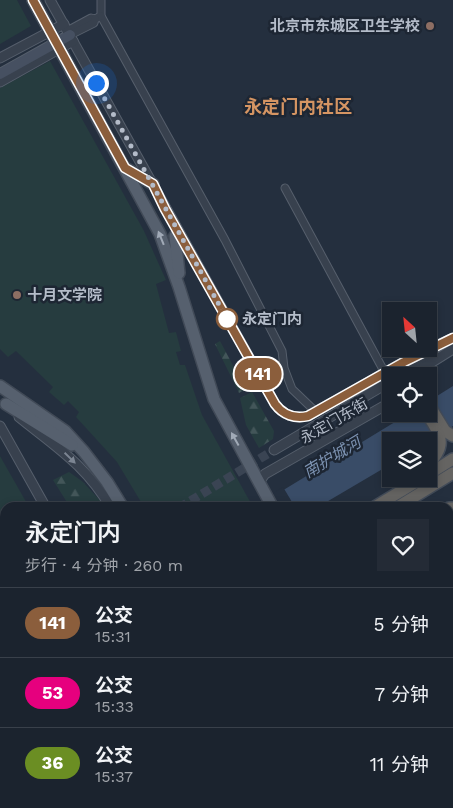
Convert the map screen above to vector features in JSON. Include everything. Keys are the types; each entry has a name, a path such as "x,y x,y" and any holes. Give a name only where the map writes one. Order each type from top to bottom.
{"highway":[{"path":"437,418 445,431 453,436"},
{"path":"432,422 440,434 437,453"},
{"path":"437,469 453,459"},
{"path":"437,479 453,473"},
{"path":"437,481 453,478"},
{"path":"382,502 400,487"},
{"path":"387,499 416,487"},
{"path":"403,502 420,487"}],"main road":[{"path":"34,0 160,234 180,287 214,399 270,502"},
{"path":"0,67 69,33"},
{"path":"0,74 56,40"},
{"path":"125,168 153,184"},
{"path":"176,236 180,287"},
{"path":"0,386 64,431 84,452 119,502"},
{"path":"3,401 84,452"}],"street":[{"path":"50,0 153,184 176,236"},
{"path":"101,0 98,17 243,274 282,351 284,368 292,389 316,412"},
{"path":"69,33 91,18 98,17"},
{"path":"0,58 56,40"},
{"path":"0,82 56,40"},
{"path":"284,188 382,368"},
{"path":"165,209 277,407 284,413 295,417 316,412 382,375"},
{"path":"396,367 452,338"},
{"path":"411,367 452,338"},
{"path":"426,367 453,349"},
{"name":"永定门东街","path":"382,387 275,452 382,392"},
{"path":"3,401 20,418 60,448 79,466 95,483 107,502"},
{"path":"261,485 265,474 382,407"},
{"path":"0,426 43,502"}],"green space":[{"path":"0,0 17,0 31,26 0,44"},
{"path":"50,61 144,231 166,280 156,284 169,333 176,332 181,351 176,352 180,365 185,365 202,415 250,502 141,502 117,462 76,417 79,412 68,401 64,405 49,392 53,387 16,351 8,357 0,349 0,88"},
{"path":"220,341 237,373 241,371 250,387 239,393 215,344"},
{"path":"252,392 274,431 273,439 259,448 246,425 240,398"},
{"path":"0,456 26,502 0,502"},
{"path":"69,472 83,482 101,502 67,502 53,480"}],"water":[{"name":"南护城河","path":"453,386 453,426 437,436 437,432 382,432 382,469 326,502 264,502 395,422 437,422 437,396"}],"pier":[{"path":"283,487 292,502 259,502"}],"tunnel":[{"path":"189,502 274,450"}],"bus line":[{"name":"141","path":"33,0 55,37 125,168 153,184 165,209 280,410 287,415 295,417 308,416 404,362 453,338"}],"place":[{"name":"北京市东城区卫生学校","path":"430,26"},
{"name":"十月文学院","path":"17,295"},
{"name":"永定门内","path":"227,319"}],"district":[{"name":"永定门内社区","path":"298,106"}],"route":[{"path":"96,83 227,319"}]}
